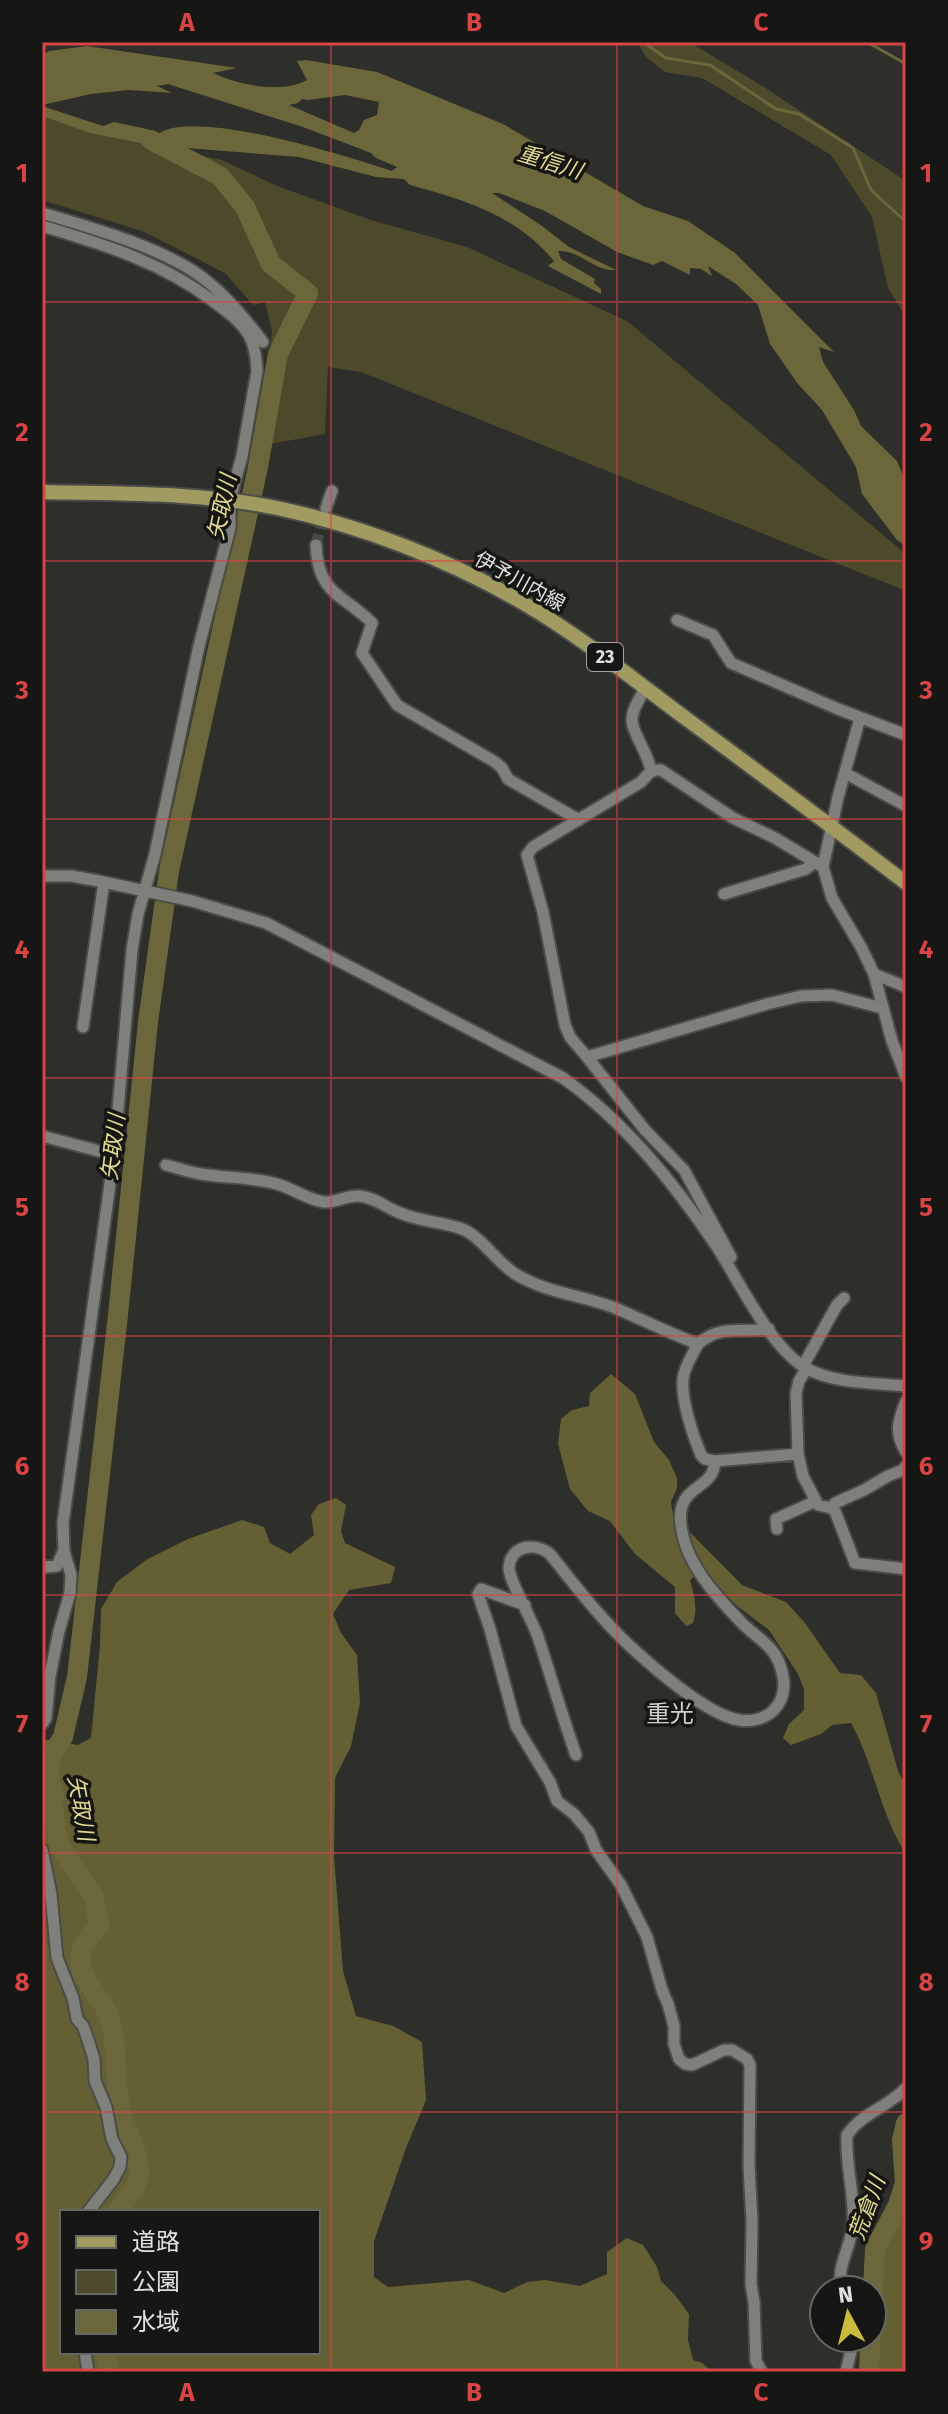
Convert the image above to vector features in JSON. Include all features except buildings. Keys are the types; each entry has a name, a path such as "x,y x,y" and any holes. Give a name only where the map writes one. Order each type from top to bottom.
{"main road":[{"name":"伊予川内線","path":"42,492 172,496 264,506 373,536 492,586 608,658 645,689 906,883"}],"street":[{"path":"42,213 175,260 206,280 263,338 262,350 256,357"},
{"path":"42,226 141,258 196,288 241,324 256,357 255,391 230,528 199,646 132,950 114,1155 63,1523 64,1551 71,1575 70,1593 59,1631 46,1718 42,1724"},
{"path":"326,508 332,491"},
{"path":"316,545 316,566 325,583 372,623 362,653 397,705 495,762 508,779 579,820"},
{"path":"677,620 713,635 731,663 906,735"},
{"path":"645,689 635,707 632,723 648,756 651,771"},
{"path":"860,718 819,864 832,898 874,974 882,1008 906,1077"},
{"path":"738,1281 737,1269 684,1170 645,1130 570,1037 543,912 527,855 533,847 641,782 651,771 661,770 733,818 819,864"},
{"path":"845,773 906,806"},
{"path":"724,894 819,864"},
{"path":"42,876 71,876 104,882 192,901 266,923 563,1078 588,1096 648,1156 713,1241 769,1329 791,1357 805,1367 838,1378 906,1386"},
{"path":"83,1027 104,882"},
{"path":"874,974 906,987"},
{"path":"587,1057 801,996 832,995 882,1008"},
{"path":"42,1136 114,1155"},
{"path":"166,1165 204,1174 275,1183 322,1202 361,1196 412,1218 460,1228 472,1233 500,1264 518,1275 561,1294 614,1308 698,1344"},
{"path":"844,1298 837,1305 805,1367 796,1393 798,1454 803,1476 818,1505 835,1511 855,1563 906,1569"},
{"path":"769,1329 710,1334 698,1344 685,1370 684,1394 701,1455 705,1459 715,1461 798,1454"},
{"path":"906,1401 897,1426 900,1443 906,1452"},
{"path":"576,1755 538,1635 511,1579 509,1567 514,1554 522,1547 534,1546 550,1554 600,1616 663,1676 723,1715 749,1721 765,1717 783,1696 782,1669 774,1653 762,1638 743,1625 706,1582 687,1549 682,1533 679,1513 684,1500 715,1471 715,1461"},
{"path":"831,1508 835,1503 905,1472"},
{"path":"777,1529 776,1519 816,1501"},
{"path":"42,1565 57,1566 64,1551"},
{"path":"525,1605 481,1589 478,1594 516,1726 550,1782 557,1801 582,1822 596,1850 631,1903 647,1937 668,2004 679,2059 692,2065 724,2050 732,2050 747,2059 750,2065 751,2284 756,2361 762,2372"},
{"path":"42,1850 51,1894 57,1958 73,1998 77,2019 88,2040 94,2059 95,2081 106,2107 112,2139 121,2157 113,2180 90,2210"},
{"path":"840,2274 853,2225 847,2173 847,2135 859,2121 906,2088"}],"green space":[{"path":"637,42 688,42 764,87 906,181 906,317 888,288 872,217 831,155 702,78 665,72 646,57"},
{"path":"42,116 89,133 222,160 277,186 371,220 467,247 627,321 906,554 906,591 361,372 328,367 325,434 254,447 266,389 272,331 265,302 253,305 225,273 142,231 42,200"}],"shaded area":[{"path":"611,1374 635,1394 654,1442 669,1460 677,1478 677,1488 671,1502 673,1515 742,1585 786,1602 805,1623 840,1673 861,1675 876,1693 898,1771 906,1786 906,1854 897,1839 851,1723 832,1725 821,1734 791,1745 783,1738 789,1724 804,1710 804,1689 798,1674 769,1630 736,1605 703,1570 690,1580 695,1612 693,1623 686,1626 675,1613 675,1587 635,1554 610,1521 588,1511 570,1489 558,1444 561,1419 572,1410 589,1406 590,1393"},
{"path":"336,1498 346,1505 341,1531 345,1543 395,1567 391,1583 349,1590 333,1614 341,1633 357,1655 360,1703 351,1746 335,1778 334,1856 343,1971 356,2016 393,2026 422,2042 426,2100 374,2241 374,2277 388,2287 469,2280 504,2293 527,2282 545,2280 580,2286 607,2274 607,2252 627,2238 643,2245 657,2267 661,2281 689,2314 688,2340 693,2360 713,2372 42,2372 42,1739 78,1745 91,1738 101,1609 117,1582 146,1560 188,1539 242,1520 264,1527 270,1543 290,1554 314,1535 311,1515 319,1504"},
{"path":"906,2192 906,2372 861,2372 865,2354 888,2354 888,2274 875,2274 875,2268"}],"water":[{"name":"重信川","path":"87,46 237,68 213,73 247,84 273,87 307,80 297,61 377,72 503,124 643,206 688,221 735,253 834,352 819,347 823,362 861,426 897,461 906,483 906,546 897,540 862,494 856,467 822,410 798,384 770,344 758,305 736,284 708,266 712,276 701,269 690,268 690,275 662,261 653,265 617,252 545,211 492,193 569,247 616,270 601,268 573,253 558,251 561,259 595,279 594,283 601,289 601,294 548,266 554,261 539,245 506,221 470,204 410,185 404,179 376,177 299,157 149,145 89,133 42,116 42,106 103,126 114,122 158,134 177,127 237,130 309,146 392,171 397,167 371,153 303,127 168,84 157,86 172,93 129,90 91,94 42,105 42,56 49,51","holes":["345,95 379,102 377,115 364,120 354,133 289,105 302,99"]}],"waterway":[{"path":"643,42 666,58 710,65 776,109 799,114 853,148 871,190 906,222"},
{"path":"867,42 906,64"},
{"name":"矢取川","path":"119,2210 136,2185 139,2168 119,2103 111,2025 107,2012 81,1968 82,1947 99,1926 94,1897 59,1846 49,1766 53,1752 63,1737 77,1677 148,1022 169,871 258,467 278,354 308,293 271,264 245,207 220,176 151,140"},
{"name":"荒倉川","path":"874,2274 875,2249 898,2205 905,2183 902,2140 906,2123"},
{"name":"矢取川","path":"106,2354 109,2372"},
{"name":"荒倉川","path":"869,2372 870,2354"}],"tunnel":[{"path":"316,545 324,515"}],"district":[{"name":"重光","path":"670,1714"}]}
